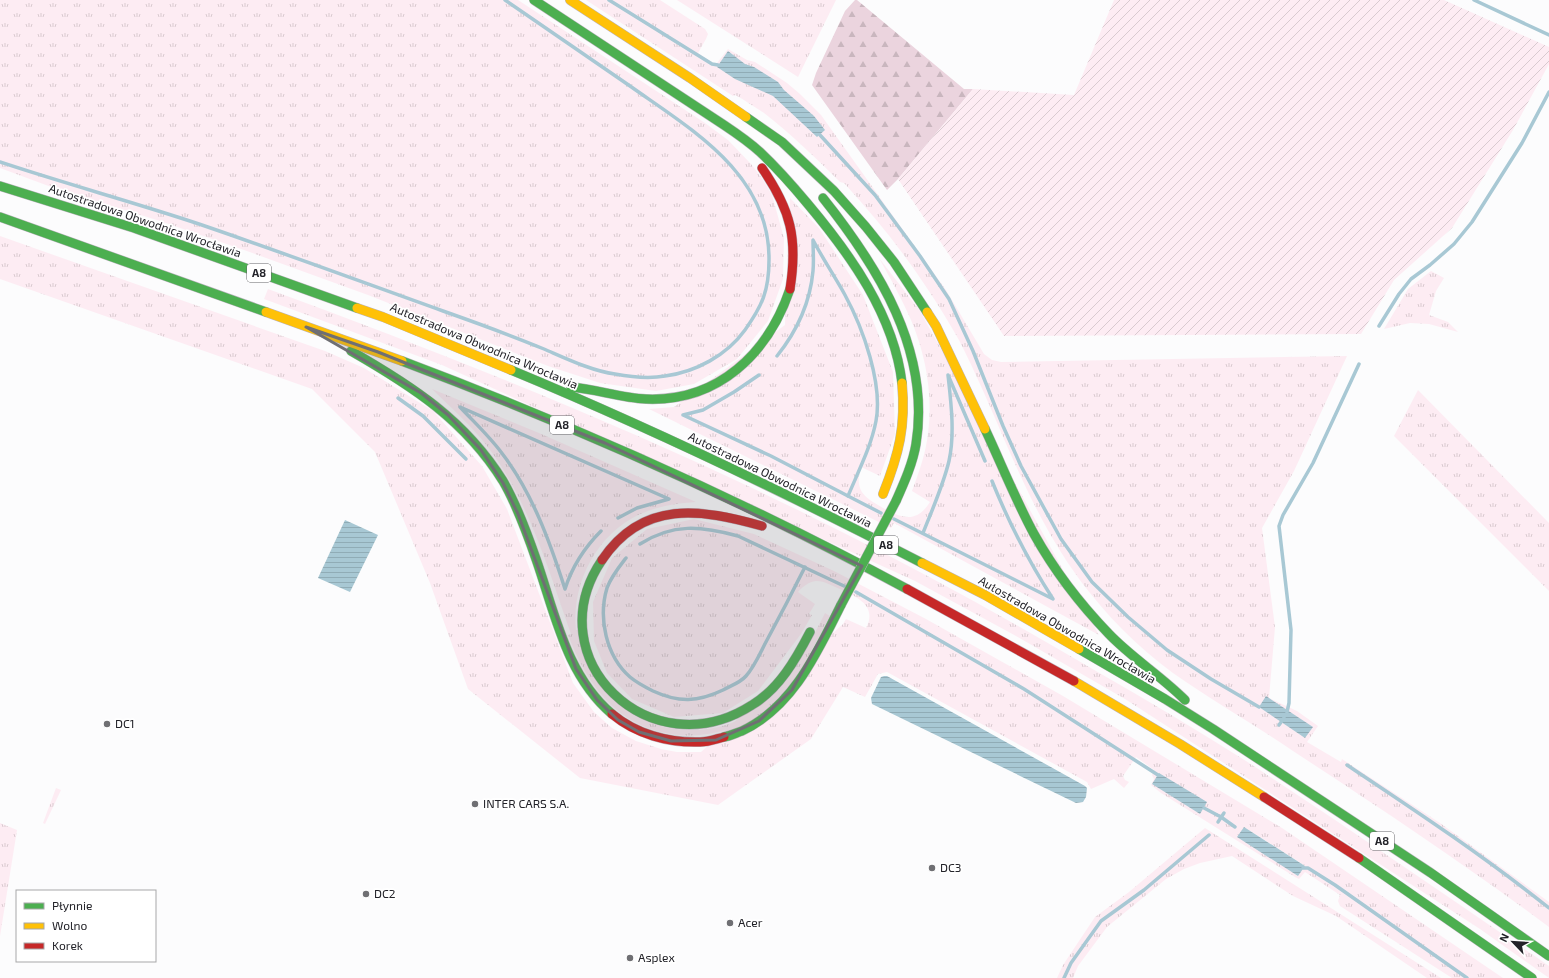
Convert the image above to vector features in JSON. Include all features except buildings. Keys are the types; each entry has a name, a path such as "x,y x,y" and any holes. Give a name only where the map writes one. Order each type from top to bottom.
{"highway":[{"path":"534,0 753,146 794,187 822,219 862,277 887,328 901,375 904,414 899,449 881,498"},
{"path":"570,0 690,78 749,121 782,142 814,170 866,227 898,268 936,326 1034,534 1049,559 1077,598 1123,648 1180,694 1214,729"},
{"path":"749,121 796,168"},
{"path":"547,385 576,387 638,399 670,398 690,394 720,381 745,363 758,350 774,329 783,308 792,278 794,254 789,220 778,191 760,165 719,122"},
{"name":"Autostradowa Obwodnica Wrocławia","path":"0,186 134,228 383,317 547,385 743,474 822,512 985,596 1158,695 1214,729 1431,873 1549,956"},
{"path":"306,326 421,393 466,432 481,450 503,483 518,514 535,555 565,646 581,679 601,706 632,729 663,740 693,743 716,740 738,733 753,725 771,712 792,690 810,662 896,501 914,453 918,424 918,393 911,353 899,318 874,270 848,230 818,192"},
{"name":"A8","path":"0,217 110,258 378,352 605,443 811,540 965,620 1066,676 1184,746 1310,827 1532,978"},
{"path":"811,540 736,519 712,514 692,512 670,514 650,519 622,536 606,553 589,582 584,601 583,620 586,643 591,662 601,679 615,695 630,708 648,718 667,724 688,726 708,725 717,722 736,715 754,704 769,691 784,674 816,623"},
{"path":"847,564 869,522"}],"highlighted area":[{"path":"306,327 378,352 605,443 862,566 792,690 759,721 716,740 671,741 639,732 618,720 597,700 576,669 518,514 503,483 481,450 448,415 421,393"}],"green space":[{"path":"0,0 518,0 705,123 728,140 762,178 772,195 784,238 783,279 768,321 737,359 694,384 656,391 600,383 548,366 368,295 244,250 160,221 54,188 0,168"},
{"path":"586,0 660,0 705,29 708,34 698,53 713,63 717,63 728,49 747,60 755,62 787,83 800,94 821,115 946,290 984,354 992,360 1001,362 1347,356 1294,471 1262,528 1275,627 1269,698 1297,711 1318,726 1307,742 1341,762 1342,759 1440,823 1549,902 1549,927 1486,881 1390,815 1173,673 1123,630 1090,593 1069,565 1051,536 1020,475 979,381 957,336 921,279 871,214 844,183 840,182 803,146 764,113 739,97 735,95 733,96"},
{"path":"677,0 836,0 798,77"},
{"path":"855,0 857,0 964,89 973,89 898,179 887,190 812,85 816,73 845,11"},
{"path":"1114,0 1444,0 1549,47 1549,64 1513,130 1452,228 1394,280 1361,334 1004,336 898,179 973,89 1074,95"},
{"path":"790,198 819,228 863,295 893,372 895,434 880,476 861,467 859,482 862,492 866,497 890,512 908,517 919,514 930,502 912,491 920,470 928,433 930,405 924,361 921,347 911,320 900,296 879,258 920,311 1099,635 894,523 891,528 649,409 674,407 785,325"},
{"path":"0,236 325,351 364,368 433,411 482,466 507,509 573,683 594,712 612,728 636,741 661,749 677,752 701,752 843,624 846,619 866,628 869,620 869,613 864,603 840,589 816,581 806,585 798,592 815,604 809,614 812,615 801,634 758,691 723,713 674,717 632,699 607,673 594,641 593,602 612,558 647,529 694,519 754,534 834,571 926,619 1063,696 1282,828 1503,978 1452,978 1340,906 1338,901 1340,895 1305,872 1299,879 1295,877 1161,793 1151,785 1154,779 1152,775 1154,770 1136,757 1123,776 1125,780 1129,782 1124,788 1114,779 1091,789 1087,782 887,672 878,674 865,697 843,687 811,739 718,805 580,778 468,689 430,583 375,452 312,389 0,279","holes":["1244,827 1304,865 1298,876"]},
{"path":"1431,271 1444,278 1436,291 1429,315 1448,322 1458,332 1429,324 1410,323 1384,329 1408,289"},
{"path":"268,289 488,373 633,434 776,499 941,583 1134,693 1246,761 1549,966 1549,978 1480,929 1125,699 1016,636 915,581 442,365 264,299"},
{"path":"432,389 539,433 696,502 660,507 631,519 616,530 603,543 592,558 584,575 578,593 576,630 579,630 586,661 591,670 605,691 624,708 644,720 667,728 691,730 715,728 738,720 760,707 771,697 789,676 812,639 825,613 830,616 804,664 779,697 751,719 732,728 711,734 690,736 668,734 648,728 629,718 611,705 597,690 576,654 568,635 571,634 545,560 515,489 502,467 481,438"},
{"path":"1418,390 1549,523 1549,591 1394,436"},
{"path":"56,788 61,790 45,824 43,823"},
{"path":"0,823 17,830 0,936"},
{"path":"1205,828 1441,978 1427,978 1336,916 1293,896 1232,856 1200,863 1184,869 1166,879 1107,927 1078,966 1073,978 1057,978 1063,965 1095,917 1129,892"}],"water":[{"path":"728,51 745,64 754,67 778,82 784,90 814,116 825,130 817,137 773,96 735,79 717,67"},
{"path":"345,520 378,535 350,592 318,578"},
{"path":"887,676 1085,786 1087,788 1086,797 1083,802 1076,803 872,704 871,698 881,677"},
{"path":"1266,696 1313,727 1305,738 1259,707"},
{"path":"1159,773 1207,802 1200,814 1152,784"},
{"path":"1244,827 1305,866 1298,876 1237,837"}],"waterway":[{"path":"0,162 174,216 291,256 481,325 597,370 634,377 659,377 688,371 710,361 738,339 756,313 766,289 769,271 766,230 756,203 742,179 723,157 701,138 654,103 505,0"},
{"path":"609,0 712,64 718,65"},
{"path":"1474,0 1549,35"},
{"path":"1379,326 1399,294 1411,279 1454,244 1472,222 1522,143 1549,92"},
{"path":"820,135 875,195 920,256 949,299 973,351 1003,426 1021,466 1061,539 1092,582 1128,617 1167,650 1211,679 1259,707"},
{"path":"759,375 703,410 683,415 771,456 848,496 874,431 876,421 877,390 870,356 852,308 813,240 813,271 806,306 791,337 777,356"},
{"path":"1287,712 1289,703 1291,630 1279,526 1283,515 1313,463 1359,364"},
{"path":"923,533 944,480 951,451 952,418 948,375 985,461"},
{"path":"398,398 423,416 466,459"},
{"path":"601,531 579,558 565,589 539,518 522,484 512,467 496,446 460,407 669,499 637,508 618,518"},
{"path":"894,519 1053,599 1020,542 992,481"},
{"path":"848,496 881,513"},
{"path":"640,544 664,532 688,528 712,530 738,536 844,586"},
{"path":"626,558 615,572 607,588 604,600 604,624 610,648 622,668 630,677 641,685 671,698 688,700 714,694 738,682 746,676 758,658 805,567"},
{"path":"856,592 1024,689 1158,775"},
{"path":"1279,725 1284,718"},
{"path":"1347,765 1475,852 1549,908"},
{"path":"1204,808 1221,817 1235,827"},
{"path":"1218,822 1224,813"},
{"path":"1064,978 1071,963 1101,921 1144,890 1209,835"},
{"path":"1303,868 1308,868 1335,885 1467,978"}],"traffic: fast":[{"path":"534,0 733,131 756,148 772,164 796,190 839,243 868,287 890,333 902,383"},
{"path":"746,117 782,142 834,191 866,227 894,262 927,312"},
{"path":"0,186 134,228 357,308"},
{"path":"823,198 863,252 881,282 896,312 908,343 916,376 919,410 915,451 896,501"},
{"path":"0,217 266,312"},
{"path":"571,387 646,399 672,398 696,392 717,383 737,370 754,353 768,334 780,313 790,289"},
{"path":"351,351 416,391 436,406 472,440 488,459 503,481 521,519 536,559 556,621 573,662 583,681 596,698 612,714"},
{"path":"402,361 531,412 658,466 784,525 907,589"},
{"path":"511,370 719,462 922,563"},
{"path":"985,429 1027,521 1050,561 1068,587 1118,643 1185,700"},
{"path":"841,605 896,501"},
{"path":"602,560 585,597 583,634 593,667 614,694 642,714 677,724 714,721 752,705 779,682 793,663 810,632"},
{"path":"724,737 742,731 760,721 776,708 802,677 813,660 841,605"},
{"path":"1079,649 1213,729 1431,873 1549,956"},
{"path":"1359,858 1532,978"}],"traffic: slow":[{"path":"570,0 690,78 746,117"},
{"path":"357,308 383,317 511,370"},
{"path":"266,312 402,361"},
{"path":"927,312 936,326 985,429"},
{"path":"883,494 900,440 903,413 902,383"},
{"path":"922,563 985,595 1079,649"},
{"path":"1074,681 1180,744 1264,797"}],"traffic: jam":[{"path":"762,168 780,198 790,226 793,255 790,289"},
{"path":"602,560 618,540 636,527 655,518 674,514 695,513 739,520 762,526"},
{"path":"907,589 1074,681"},
{"path":"612,714 631,727 664,739 700,742 724,737"},
{"path":"1264,797 1359,858"}],"place":[{"name":"DC1","path":"107,724"},
{"name":"INTER CARS S.A.","path":"475,804"},
{"name":"DC3","path":"932,868"},
{"name":"DC2","path":"366,894"},
{"name":"Acer","path":"730,923"},
{"name":"Asplex","path":"630,958"}]}
